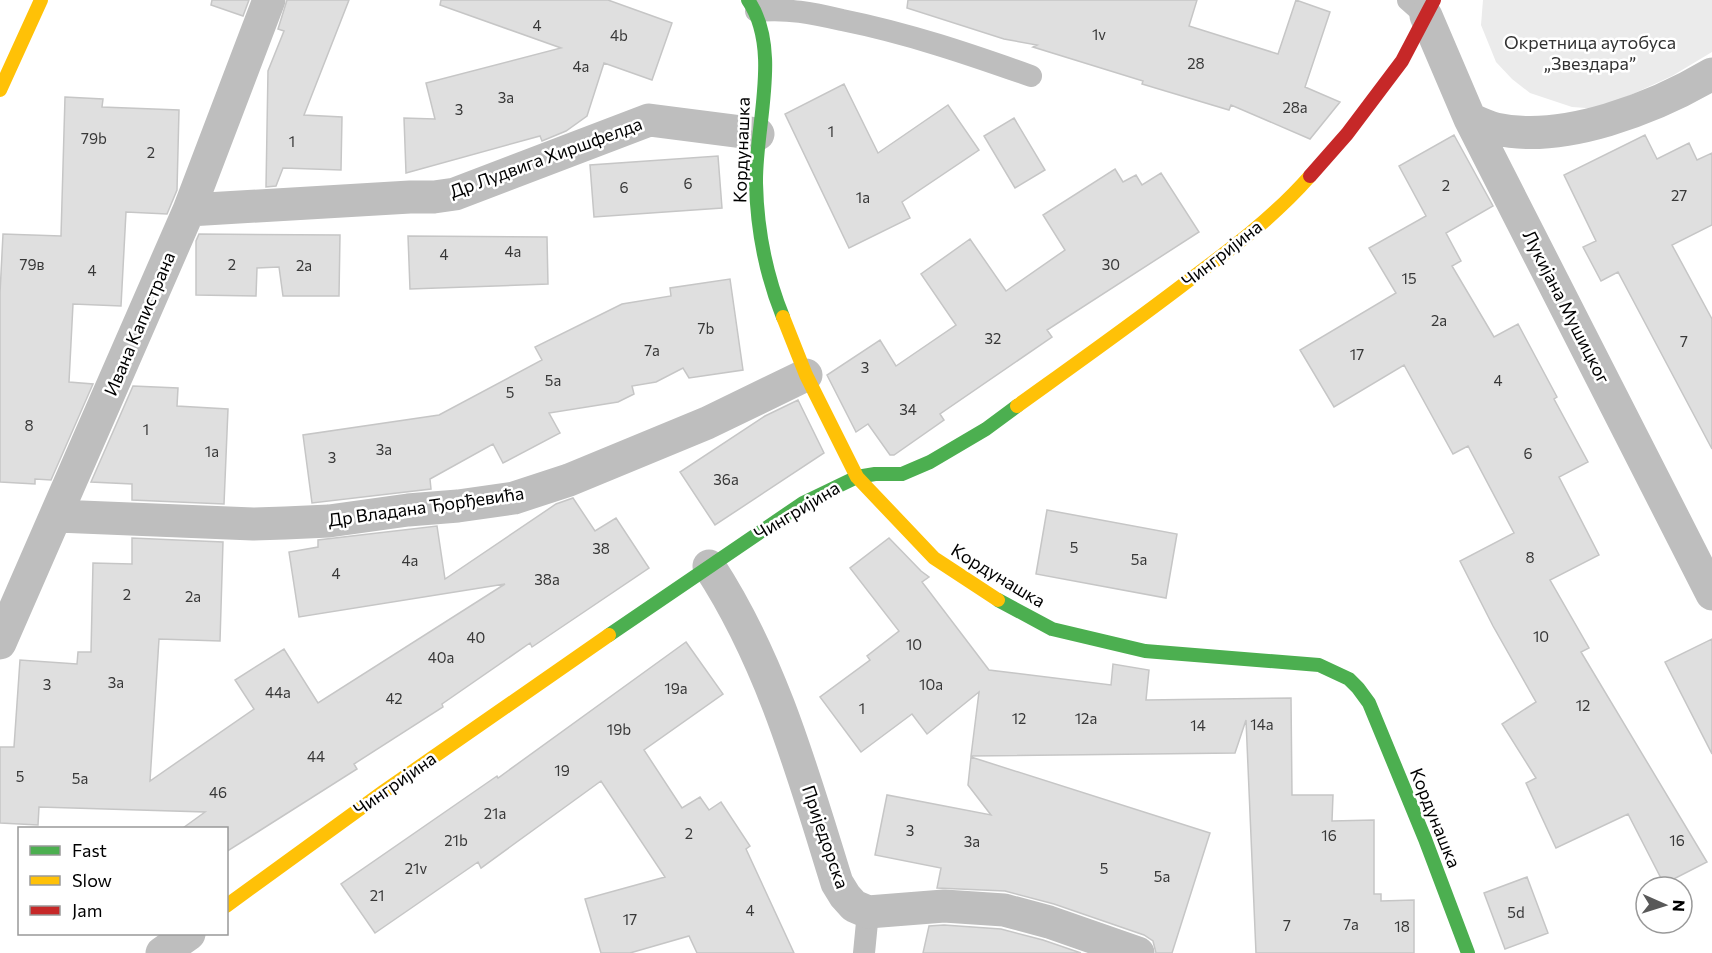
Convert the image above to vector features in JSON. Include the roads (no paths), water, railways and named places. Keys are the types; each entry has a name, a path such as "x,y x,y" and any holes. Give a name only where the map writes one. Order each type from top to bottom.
{"street":[{"path":"0,90 41,0"},
{"name":"Ивана Капистрана","path":"0,643 189,210 269,0"},
{"name":"Кордунашка","path":"752,5 764,29 766,50 756,181 761,243 780,310 806,375 856,477 934,558 998,600 1052,629 1145,651 1319,665 1356,683 1370,703 1468,953"},
{"name":"Лукијана Мушицког","path":"1423,5 1470,119 1712,594"},
{"name":"Чингријина","path":"228,905 383,792 803,503 856,477 902,474 930,462 986,429 1153,308 1256,230 1290,199 1347,134 1402,61 1423,5"},
{"path":"1470,119 1495,129 1525,133 1584,126 1622,116 1712,74"},
{"name":"Др Лудвига Хиршфелда","path":"189,210 455,194 649,120 758,134"},
{"name":"Др Владана Ђорђевића","path":"57,516 253,524 285,523 329,521 514,498 569,480 707,423 806,375"},
{"name":"Приједорска","path":"709,566 741,620 785,720 837,883 854,906 868,912"},
{"path":"868,912 944,906 1004,910 1049,922 1138,953"},
{"path":"162,953 186,935"}],"lane":[{"path":"752,5 794,10 868,25 960,51 1031,76"},
{"path":"864,953 868,912"}],"park label":[{"name":"Окретница аутобуса „Звездара”","path":"1590,53"}]}
